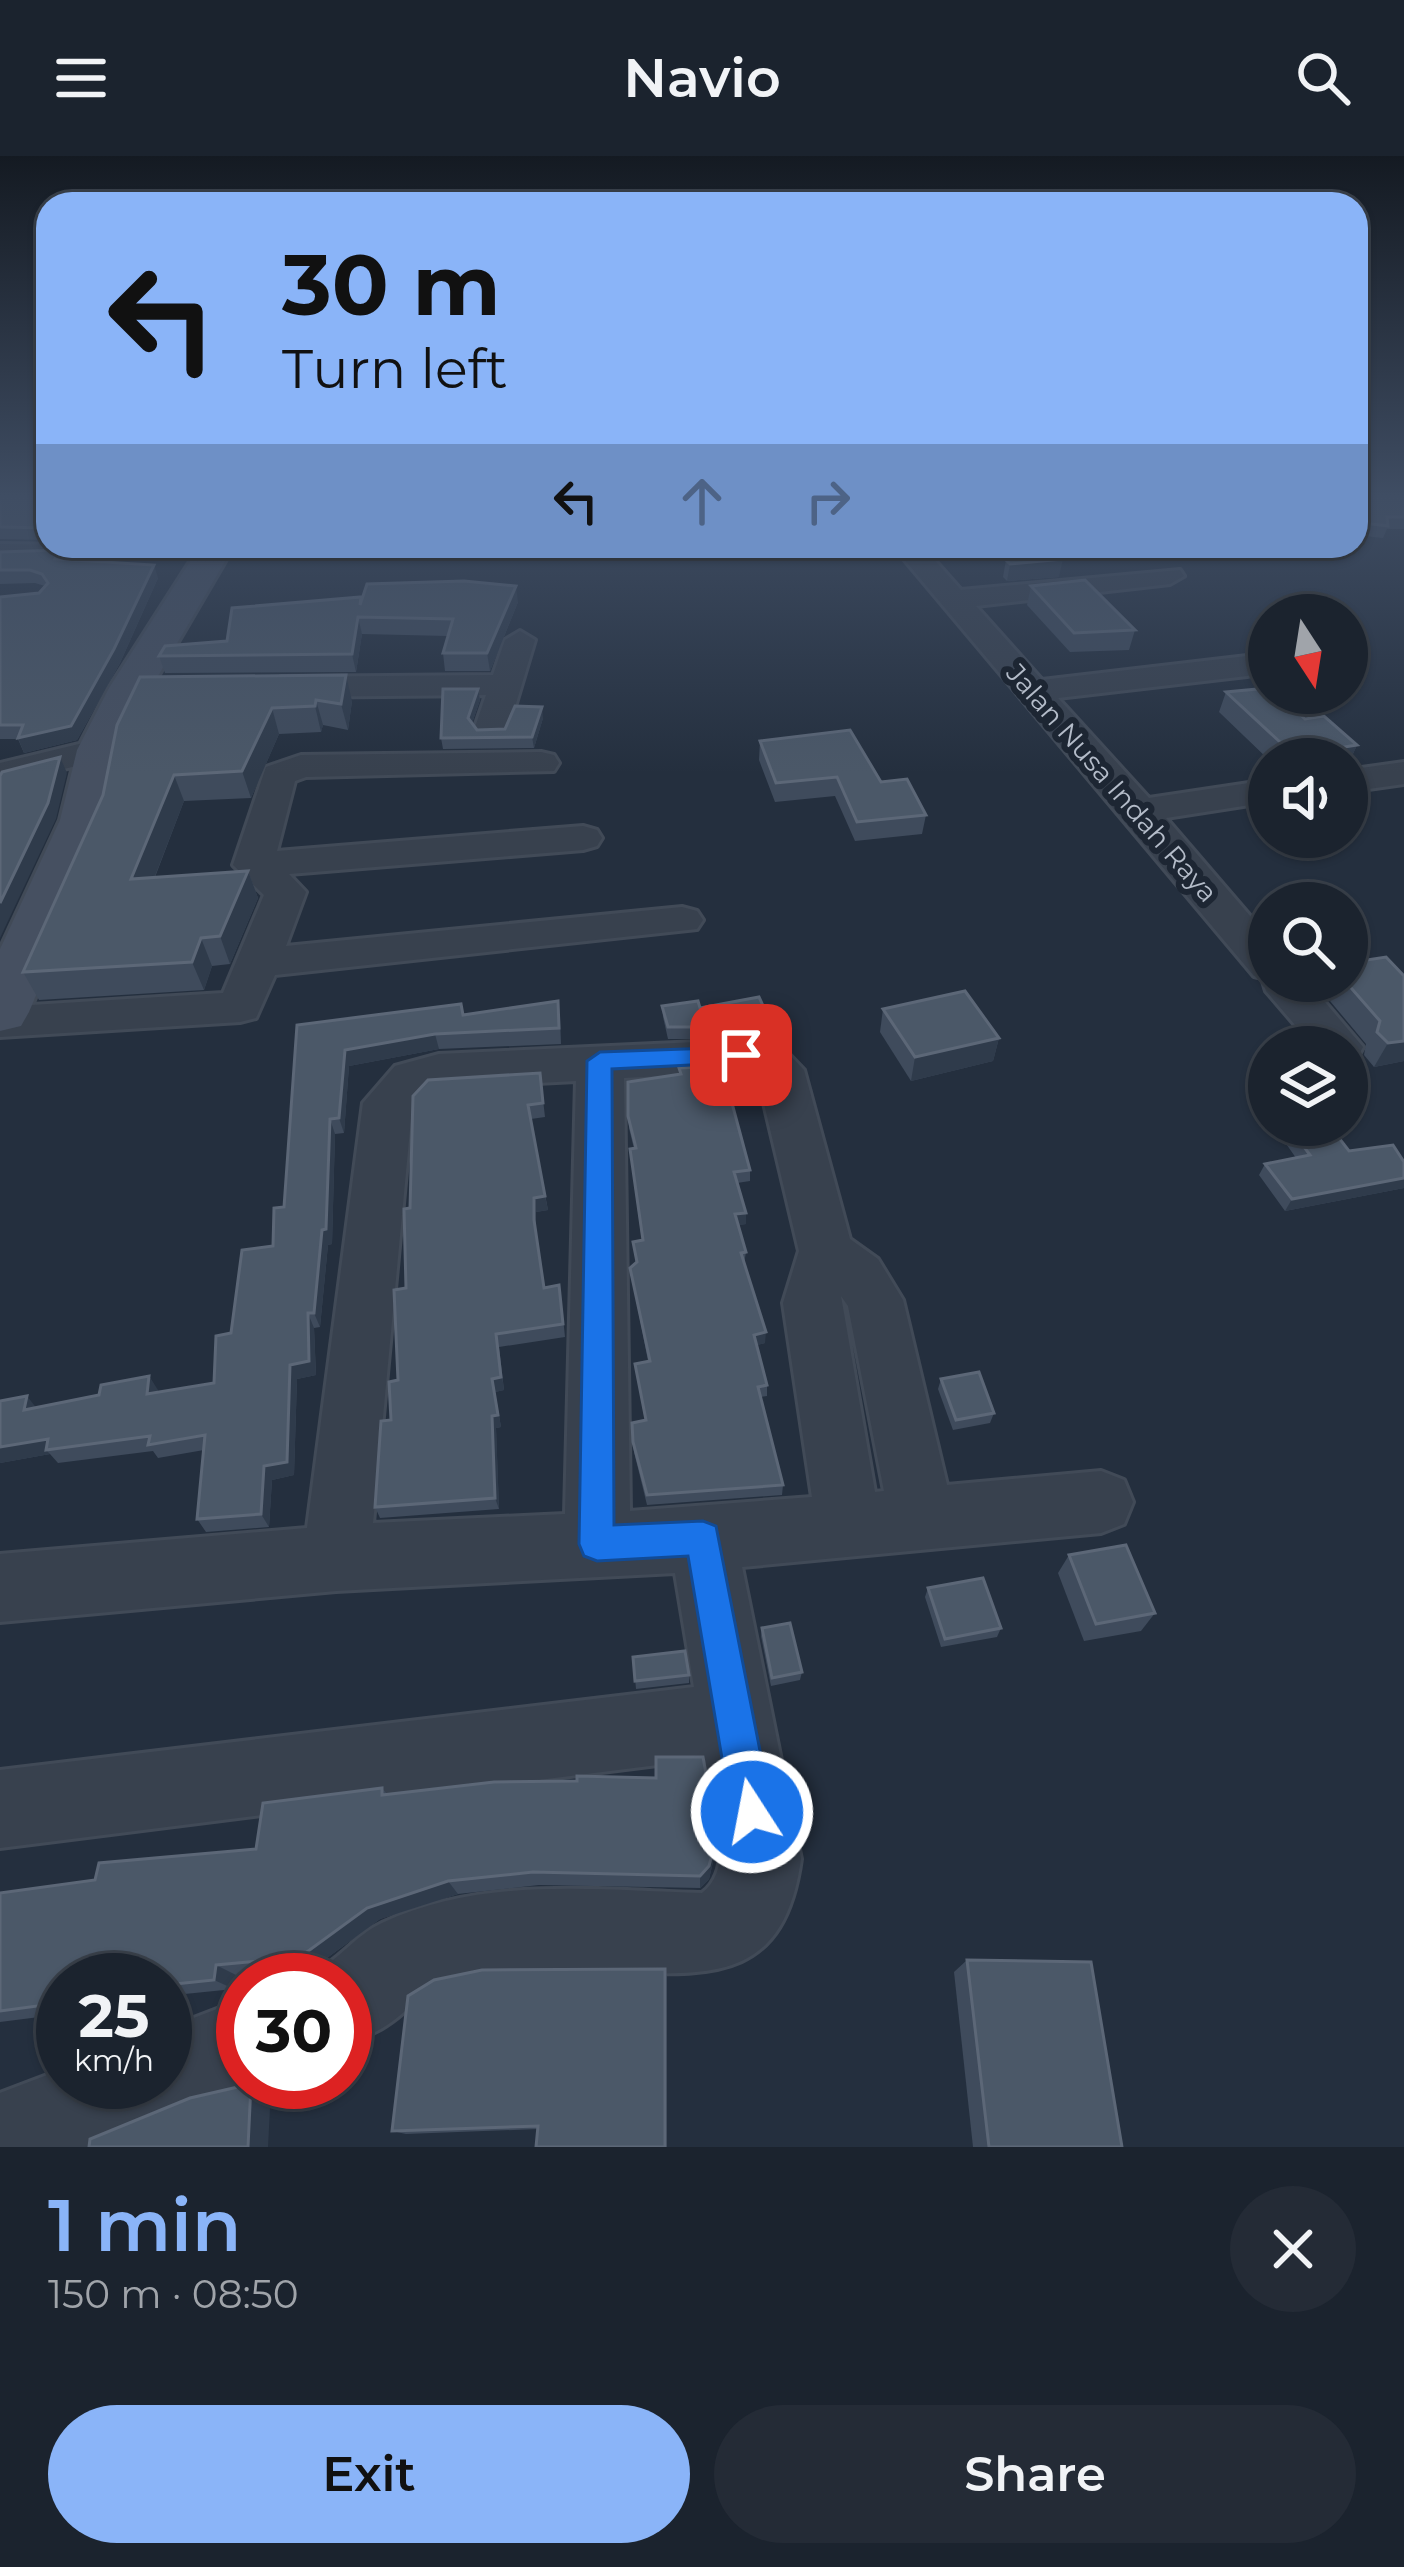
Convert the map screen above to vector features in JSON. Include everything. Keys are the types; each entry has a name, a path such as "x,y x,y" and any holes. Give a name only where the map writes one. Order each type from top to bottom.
{"street":[{"path":"0,1012 85,820 100,750 153,688 198,587"},
{"name":"Jalan Nusa Indah Raya","path":"940,587 1140,811 1248,941"},
{"path":"951,600 1070,587"},
{"path":"491,730 520,640"},
{"path":"1030,691 1247,666"},
{"path":"246,687 502,685"},
{"path":"0,774 100,750"},
{"path":"253,865 279,775 301,766 541,763"},
{"path":"1368,778 1404,773"},
{"path":"1140,811 1248,794"},
{"path":"253,865 583,838"},
{"path":"0,1022 240,1007 286,892 253,865"},
{"path":"258,963 682,920"},
{"path":"1300,1002 1321,1026"},
{"path":"336,1558 388,1103 412,1078 439,1071 741,1055 766,1060 780,1070 826,1251 811,1303 849,1525"},
{"path":"597,1544 600,1061"},
{"path":"826,1251 858,1275 875,1300 922,1518"},
{"path":"0,1588 336,1558 703,1538 1101,1502"},
{"path":"372,1985 398,1958 476,1936 707,1934 737,1921 756,1894 761,1859 703,1538"},
{"path":"0,1810 734,1719"},
{"path":"0,2138 74,2109"}],"building":[{"path":"44,587 144,587 71,726 18,738 23,725 0,725 0,597 39,593"},
{"path":"366,587 516,587 487,653 443,653 453,619 358,617 352,654 159,656 165,646 227,641 232,608 361,597 360,605"},
{"path":"1032,587 1092,587 1135,630 1074,633"},
{"path":"346,675 341,704 316,700 315,706 272,708 242,771 174,775 131,879 248,871 220,936 201,938 192,962 23,972 103,795 117,725 140,677"},
{"path":"443,689 478,689 468,718 477,730 505,729 515,706 542,707 532,737 441,738"},
{"path":"1248,690 1248,712 1226,692"},
{"path":"1250,714 1324,716 1349,738 1276,738"},
{"path":"850,730 881,782 907,779 926,815 857,822 837,777 776,783 760,741"},
{"path":"60,757 48,803 0,903 0,776"},
{"path":"1386,957 1404,976 1404,1041 1388,1043 1377,1032 1380,1021 1363,1002 1368,1002 1368,960"},
{"path":"965,991 999,1038 915,1057 883,1009"},
{"path":"759,997 773,1027 668,1027 662,1006 698,1001 700,1008"},
{"path":"558,1001 559,1028 435,1034 345,1050 339,1118 330,1119 326,1229 322,1230 314,1313 308,1313 309,1361 290,1365 287,1462 264,1466 261,1514 197,1519 205,1435 148,1445 150,1436 46,1450 48,1439 0,1447 0,1401 27,1396 24,1410 99,1395 101,1385 149,1376 147,1394 214,1383 216,1336 231,1333 242,1250 273,1246 274,1208 284,1207 297,1025 461,1004 463,1015"},
{"path":"722,1066 750,1170 734,1172 746,1213 735,1214 746,1252 741,1253 766,1332 754,1335 767,1385 758,1387 783,1485 647,1495 632,1423 646,1420 635,1364 650,1361 630,1268 637,1262 633,1242 643,1240 630,1149 636,1148 628,1116 628,1082 681,1074 679,1068"},
{"path":"540,1073 543,1103 528,1105 545,1196 534,1198 534,1220 544,1288 559,1285 563,1324 496,1334 501,1377 492,1379 498,1415 492,1416 495,1498 375,1507 381,1421 391,1420 389,1382 398,1380 394,1290 406,1288 404,1209 410,1208 413,1096 428,1080"},
{"path":"1393,1145 1404,1162 1404,1178 1292,1199 1265,1164 1310,1155 1303,1146 1345,1146 1349,1151"},
{"path":"979,1372 994,1413 956,1420 941,1379"},
{"path":"1126,1545 1155,1613 1096,1624 1069,1555"},
{"path":"983,1578 1001,1628 945,1639 928,1588"},
{"path":"790,1623 802,1672 772,1678 762,1628"},
{"path":"685,1651 689,1675 635,1681 633,1657"},
{"path":"656,1757 703,1757 717,1835 709,1866 700,1876 533,1872 448,1881 367,1908 305,1953 216,1953 214,1980 192,1982 192,1953 36,1953 36,2006 0,2011 0,1893 95,1880 99,1863 256,1849 263,1803 382,1788 382,1795 494,1782 577,1781 577,1776 656,1778"},
{"path":"967,1960 1091,1962 1122,2147 989,2147"},
{"path":"665,1969 665,2147 536,2147 538,2126 392,2131 408,1996 434,1980 482,1970"},
{"path":"216,2092 216,2109 250,2109 248,2147 89,2147 90,2139 163,2109 192,2109 192,2098"}],"route":[{"path":"741,1055 600,1061 597,1544 703,1538 752,1812"}]}
